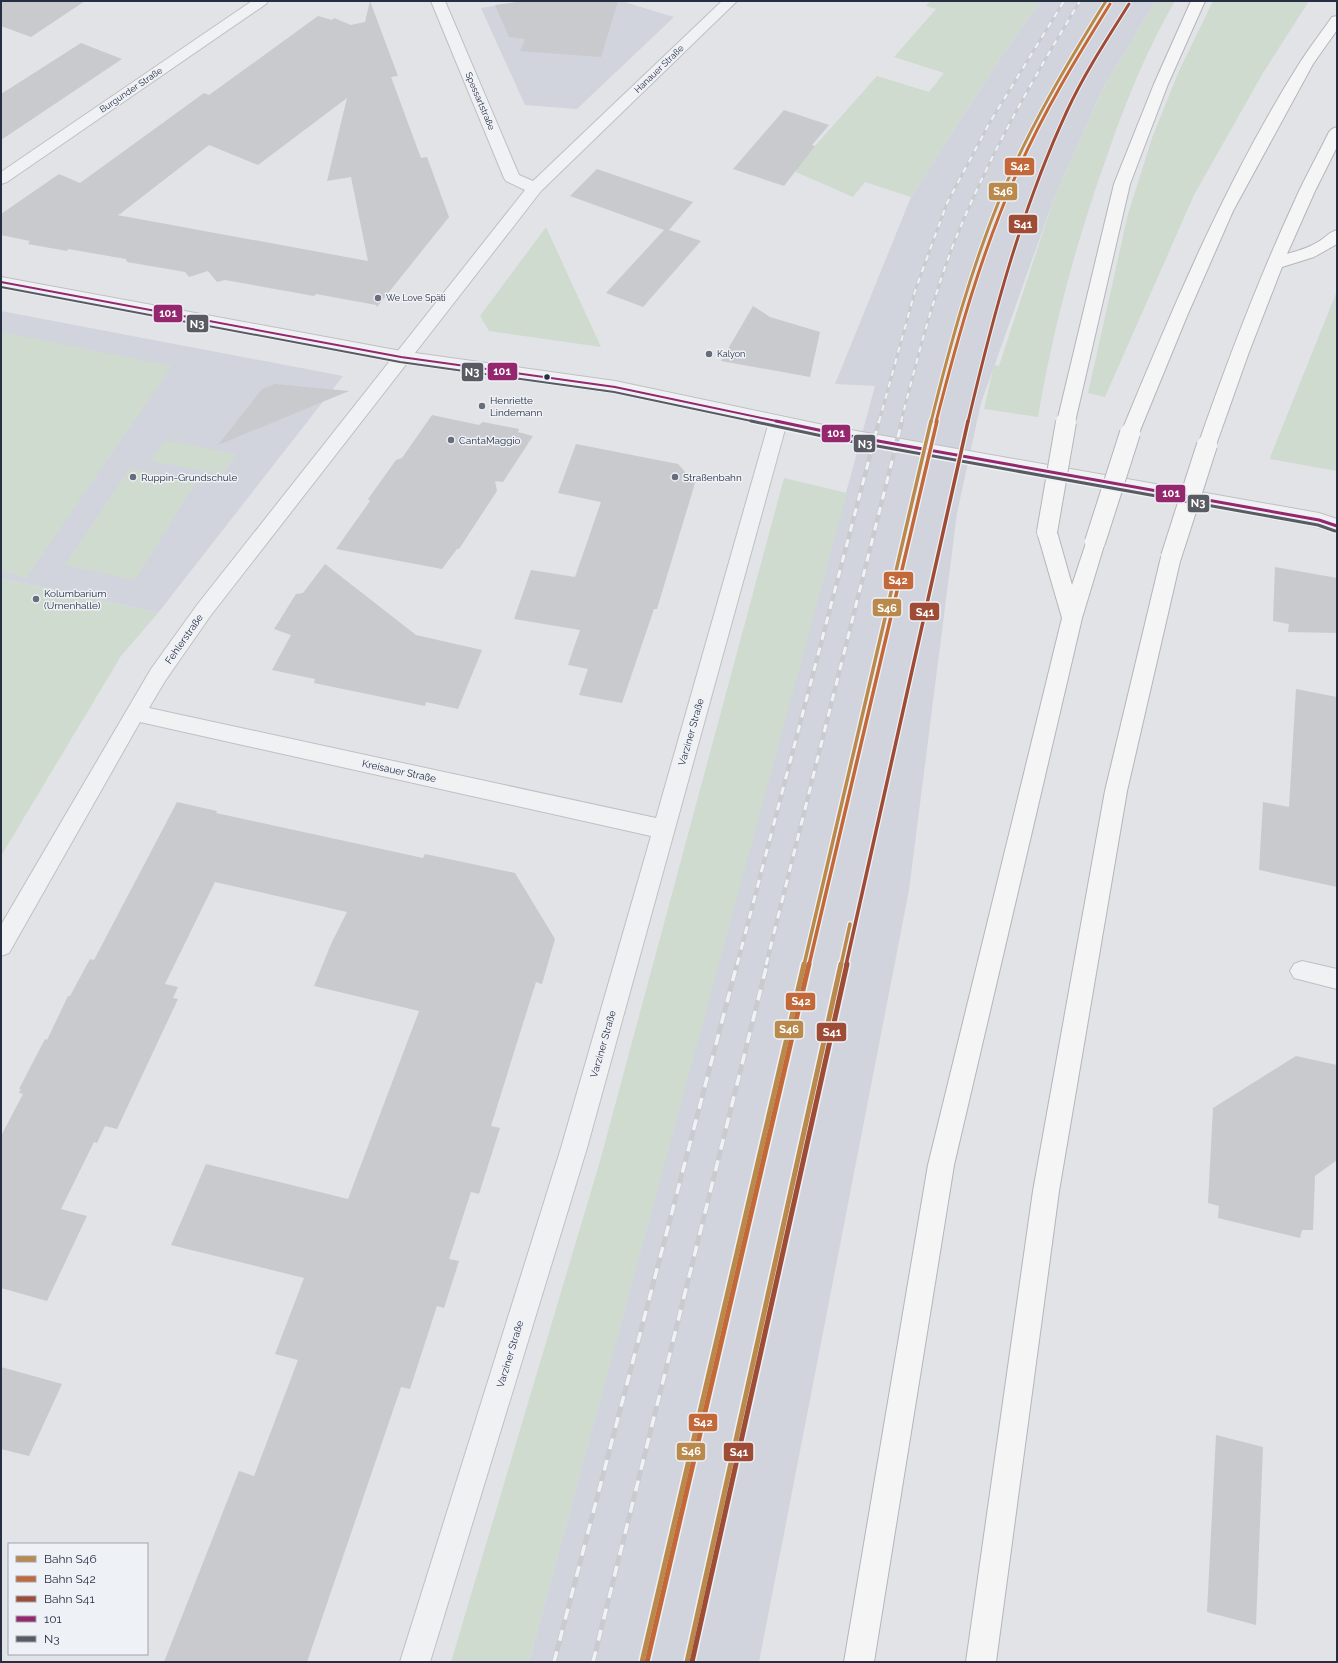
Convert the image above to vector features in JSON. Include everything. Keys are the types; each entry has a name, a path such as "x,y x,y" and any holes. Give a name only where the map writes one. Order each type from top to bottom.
{"highway":[{"path":"1072,618 1047,532 1066,422 1122,184 1161,84 1198,1"},
{"path":"859,1662 941,1165 1072,618 1094,542 1130,433 1178,316 1225,211 1306,64 1337,20"},
{"path":"981,1662 1047,1183 1116,791 1171,557 1207,445 1240,350 1276,263 1303,199 1337,132"},
{"path":"1276,263 1317,251 1327,245 1337,235"}],"street":[{"name":"Burgunder Straße","path":"1,179 261,1"},
{"name":"Spessartstraße","path":"438,1 512,178 535,188"},
{"name":"Hanauer Straße","path":"401,357 535,188 730,1"},
{"path":"1,282 401,357 550,377 615,388 778,422 1328,520 1337,526"},
{"name":"Fehlerstraße","path":"1,946 158,675 199,617 401,357"},
{"name":"Varziner Straße","path":"415,1662 574,1148 778,422"},
{"name":"Kreisauer Straße","path":"135,713 663,829"},
{"path":"1302,971 1337,979"}],"shaded area":[{"path":"524,1 621,1 674,17 577,109 525,105 481,8"},
{"path":"930,1 1041,1 1000,58 911,197 865,182 853,197 789,169 809,145 814,147 877,76 929,92 944,73 894,57 936,9 926,6"},
{"path":"1041,1 1156,1 1103,88 1053,201 981,403 957,513 909,890 759,1662 529,1662 875,386 835,384 911,197 1000,58"},
{"path":"1156,1 1175,1 1155,38 1122,114 1086,218 1067,284 1051,350 1038,417 984,409 994,365 999,366 1053,201 1103,88"},
{"path":"1213,1 1309,1 1263,73 1194,195 1105,397 1088,393 1128,214 1152,138 1179,71"},
{"path":"546,227 601,347 489,331 480,316"},
{"path":"1337,291 1337,471 1270,459 1271,455"},
{"name":"Ruppin-Grundschule","path":"1,311 343,376 158,613 1,578"},
{"path":"1,332 172,366 26,578 1,572"},
{"path":"165,440 236,454 223,475 151,461"},
{"path":"130,468 196,482 135,580 65,565"},
{"path":"784,478 847,493 529,1662 451,1662 600,1161"},
{"path":"1,578 158,613 121,656 1,856"}],"building":[{"path":"1,1 85,1 31,37 1,26"},
{"path":"370,1 398,76 391,77 421,158 427,157 449,217 377,307 376,305 316,294 314,296 225,280 217,282 208,271 189,277 185,272 127,262 126,259 28,244 30,241 1,235 1,214 59,174 80,183 204,93 209,95 318,16 332,20 334,18 351,25 365,22","holes":["347,98 327,181 351,177 368,261 117,215 209,145 258,165"]},
{"path":"525,1 618,1 601,57 520,51 525,39 509,37 495,5"},
{"path":"81,43 122,59 1,140 1,94"},
{"path":"784,110 829,125 812,145 815,146 784,186 733,169"},
{"path":"597,169 693,202 669,230 701,241 643,307 606,293 664,230 570,196"},
{"path":"753,306 770,317 820,332 810,377 721,361"},
{"path":"275,384 349,391 218,445 262,389"},
{"path":"432,415 479,425 483,422 519,429 518,432 533,436 503,482 495,481 497,491 459,549 457,549 442,569 336,549 370,501 368,499 396,460 402,458"},
{"path":"576,444 678,464 695,483 657,609 654,609 622,703 579,695 588,669 568,665 580,630 514,619 531,570 575,577 601,502 558,493"},
{"path":"325,564 416,635 482,650 458,709 426,702 425,706 314,683 315,679 272,670 291,635 274,629 296,594 303,593"},
{"path":"1275,567 1337,578 1337,633 1288,632 1289,624 1273,621"},
{"path":"1296,689 1337,697 1337,887 1259,870 1263,802 1289,807"},
{"path":"177,802 217,811 216,813 423,858 425,854 515,873 555,939 542,984 536,982 491,1126 500,1128 479,1194 471,1192 449,1259 459,1261 444,1308 437,1306 410,1389 401,1387 307,1662 164,1662 239,1471 254,1476 298,1360 275,1354 304,1278 171,1245 206,1164 348,1199 419,1011 314,986 331,944 347,912 215,882 165,984 178,987 173,998 178,999 117,1129 105,1126 97,1143 94,1142 61,1209 87,1216 47,1301 1,1288 1,1136 23,1094 19,1093 21,1089 19,1089 45,1039 47,1040 68,996 70,996 90,959 94,960"},
{"path":"1296,1056 1337,1065 1337,1160 1315,1176 1313,1230 1302,1230 1300,1238 1218,1218 1219,1206 1208,1203 1213,1108"},
{"path":"1,1367 62,1384 29,1456 1,1449"},
{"path":"1216,1435 1263,1447 1256,1625 1207,1612"}],"railway":[{"path":"879,422 915,291 947,203 990,122 1064,1"},
{"path":"901,422 937,291 965,216 995,152 1027,91 1080,1"},
{"path":"737,965 879,421"},
{"path":"766,965 902,421"},
{"path":"554,1662 737,964"},
{"path":"593,1662 767,964"}],"rail line":[{"name":"S46","path":"642,1662 911,504 956,328 990,224 1014,166 1057,82 1106,1"},
{"name":"S42","path":"647,1662 916,505 961,329 995,226 1006,197 1032,139 1061,84 1110,4"},
{"name":"S41","path":"692,1662 947,511 983,358 1012,258 1046,159 1074,97 1096,57 1129,4"},
{"name":"S46","path":"687,1662 850,924"}],"transit line":[{"name":"101","path":"1,282 401,357 615,387 828,432 1319,520 1337,526"},
{"name":"N3","path":"1,287 400,362 614,392 827,437 1318,525 1335,531"}],"place":[{"name":"We Love Späti","path":"378,298"},
{"name":"Kalyon","path":"709,354"},
{"name":"Henriette Lindemann","path":"482,406"},
{"name":"CantaMaggio","path":"451,440"},
{"name":"Ruppin-Grundschule","path":"133,477"},
{"name":"Straßenbahn","path":"675,477"},
{"name":"Kolumbarium (Urnenhalle)","path":"36,599"}]}
